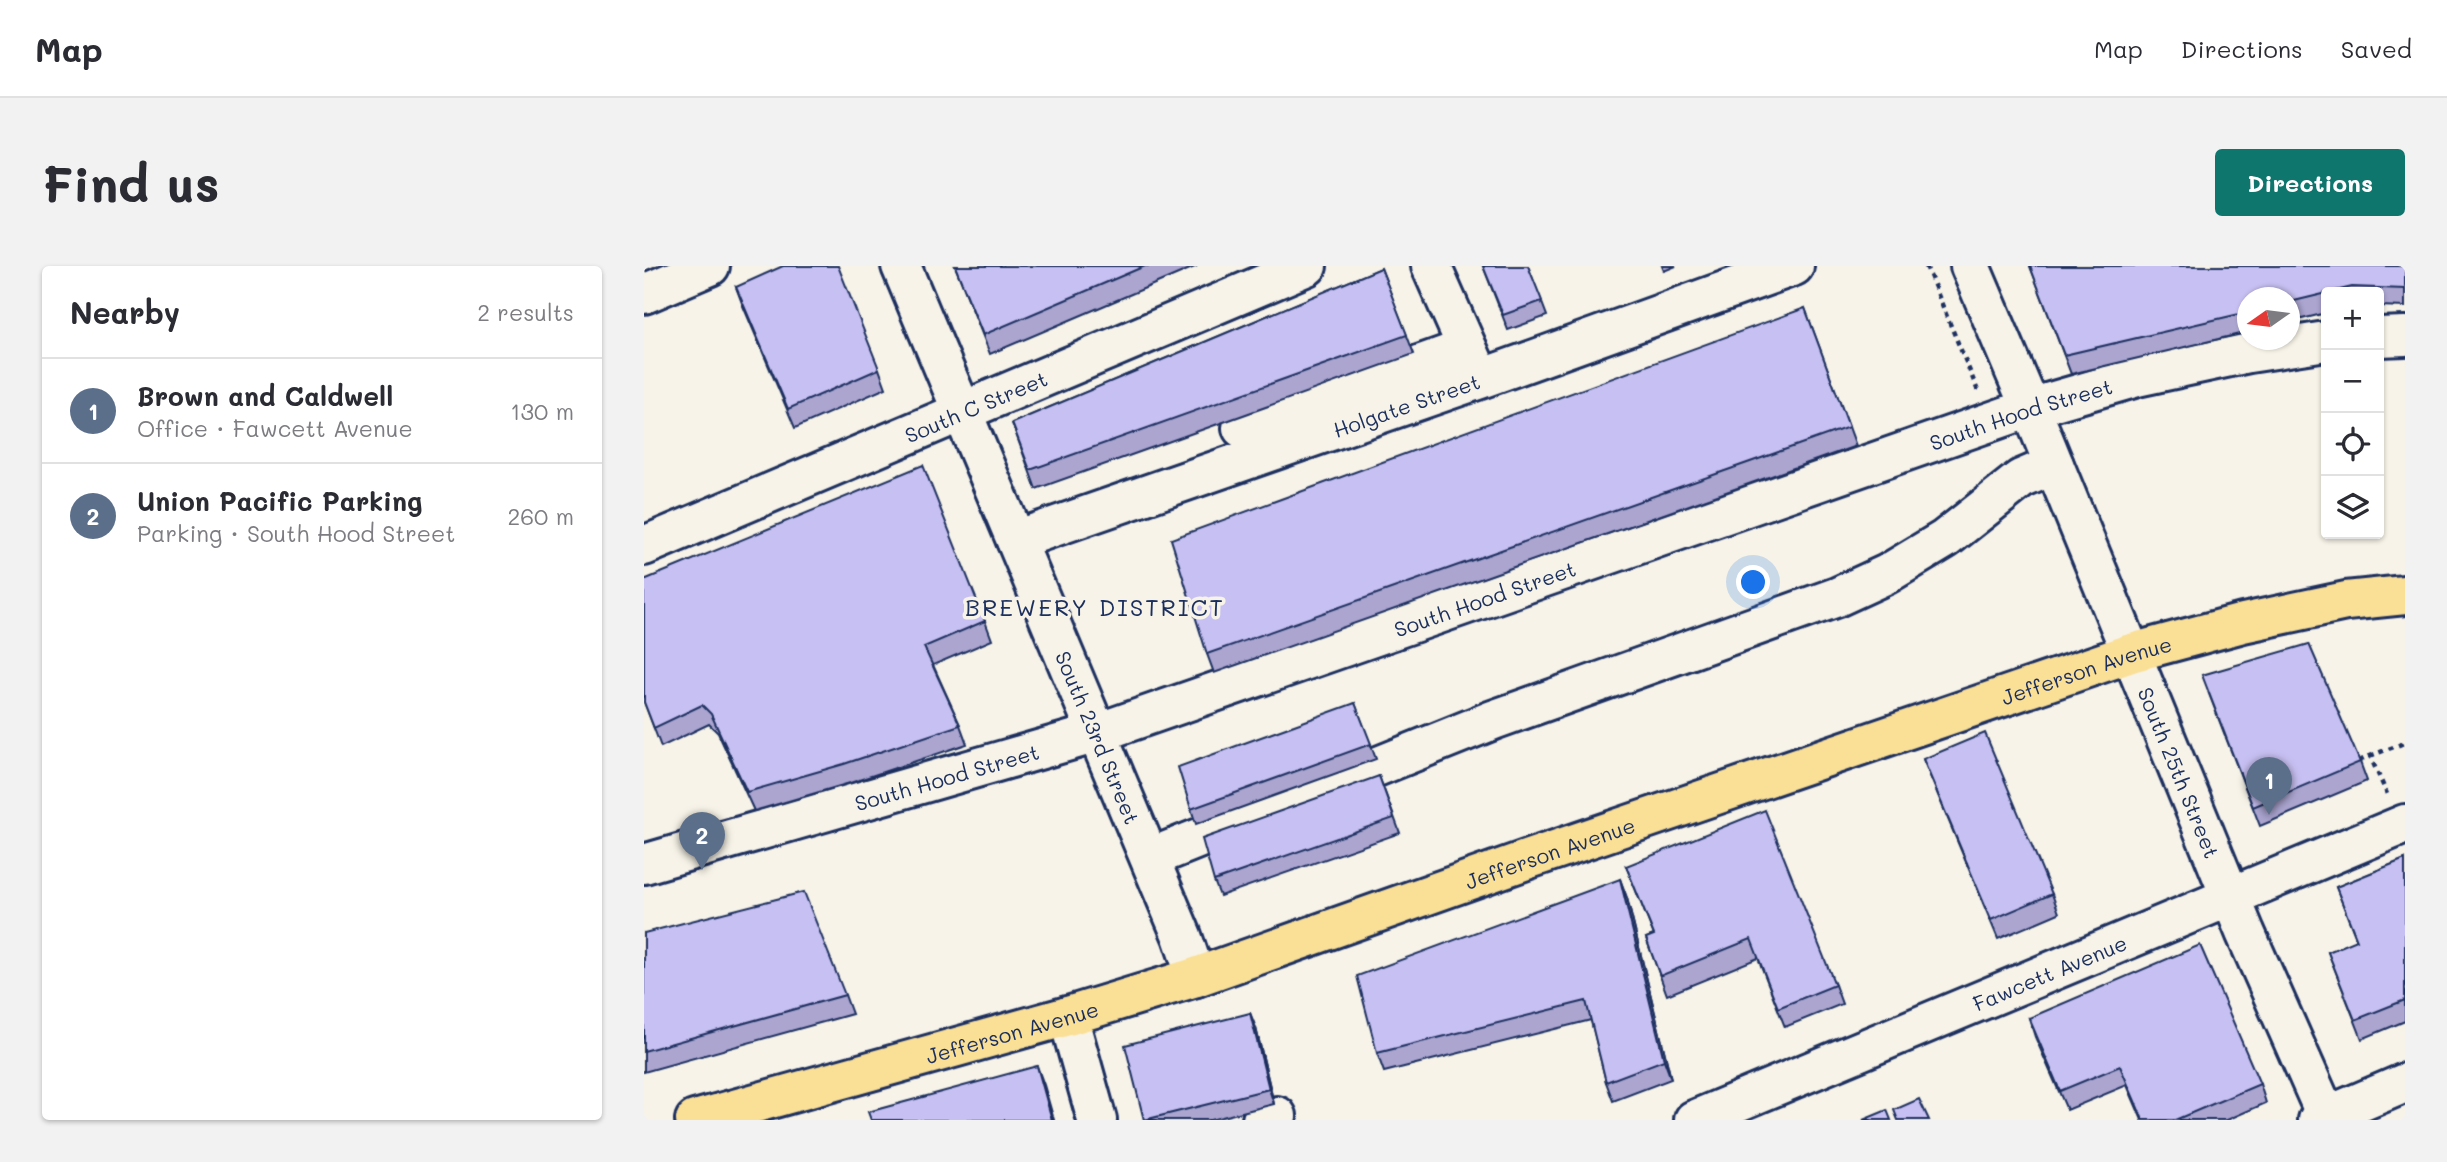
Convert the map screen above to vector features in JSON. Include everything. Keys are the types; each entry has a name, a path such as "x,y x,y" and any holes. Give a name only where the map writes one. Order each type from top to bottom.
{"main road":[{"name":"Jefferson Avenue","path":"695,1120 1068,1016 1196,977 1526,860 2131,653 2243,623 2346,601 2405,595"}],"street":[{"path":"644,294 709,266"},
{"name":"South 23rd Street","path":"901,266 1182,936 1196,977"},
{"name":"South C Street","path":"644,546 1307,266"},
{"path":"1242,428 1474,363 1431,266"},
{"name":"Holgate Street","path":"1016,540 1474,363 1794,266"},
{"name":"South 25th Street","path":"1970,266 2324,1119"},
{"path":"2384,337 2405,336"},
{"name":"South Hood Street","path":"644,864 1097,733 2030,408 2137,377 2249,353 2321,342"},
{"path":"1150,859 1493,720 1837,597 1887,574 1945,539 2021,479 2054,465"},
{"name":"Fawcett Avenue","path":"1694,1120 2231,896 2396,809"},
{"path":"1068,1016 1097,1120"},
{"path":"2324,1119 2405,1083"}],"path":[{"path":"1926,266 1990,422"},
{"path":"2359,761 2404,743"},
{"path":"2370,756 2396,809"}],"building":[{"path":"783,266 838,266 879,369 788,409 736,287"},
{"path":"955,266 1145,266 983,335"},
{"path":"1483,266 1528,266 1542,301 1503,315"},
{"path":"2030,266 2405,266 2405,289 2321,287 2321,294 2300,300 2300,287 2237,287 2237,315 2064,355"},
{"path":"1381,268 1407,335 1030,470 1012,423"},
{"path":"1805,308 1849,427 1207,654 1171,539"},
{"path":"923,465 985,621 924,647 960,725 844,764 747,792 711,714 702,705 654,728 644,702 644,580"},
{"path":"2309,644 2360,762 2253,807 2202,675"},
{"path":"1355,703 1371,744 1191,809 1178,767"},
{"path":"1985,733 2052,894 1991,920 1923,759"},
{"path":"1379,776 1394,818 1214,881 1202,839"},
{"path":"1765,810 1835,985 1778,1008 1751,939 1660,976 1646,938 1654,935 1626,866"},
{"path":"2405,859 2405,1000 2355,1020 2328,952 2357,940 2336,887"},
{"path":"1620,879 1664,1060 1606,1082 1586,1001 1377,1053 1357,976"},
{"path":"804,892 845,995 644,1051 644,933"},
{"path":"2200,945 2260,1084 2175,1120 2143,1120 2120,1066 2060,1091 2029,1018"},
{"path":"1250,1013 1269,1089 1144,1120 1125,1045"},
{"path":"1037,1066 1052,1120 871,1120 868,1112"},
{"path":"1919,1099 1929,1120 1898,1120 1894,1110"},
{"path":"1887,1110 1891,1120 1863,1120"}],"place":[{"name":"Brown and Caldwell","path":"2269,815"},
{"name":"Union Pacific Parking","path":"702,870"}],"district":[{"name":"BREWERY DISTRICT","path":"1095,606"}]}
